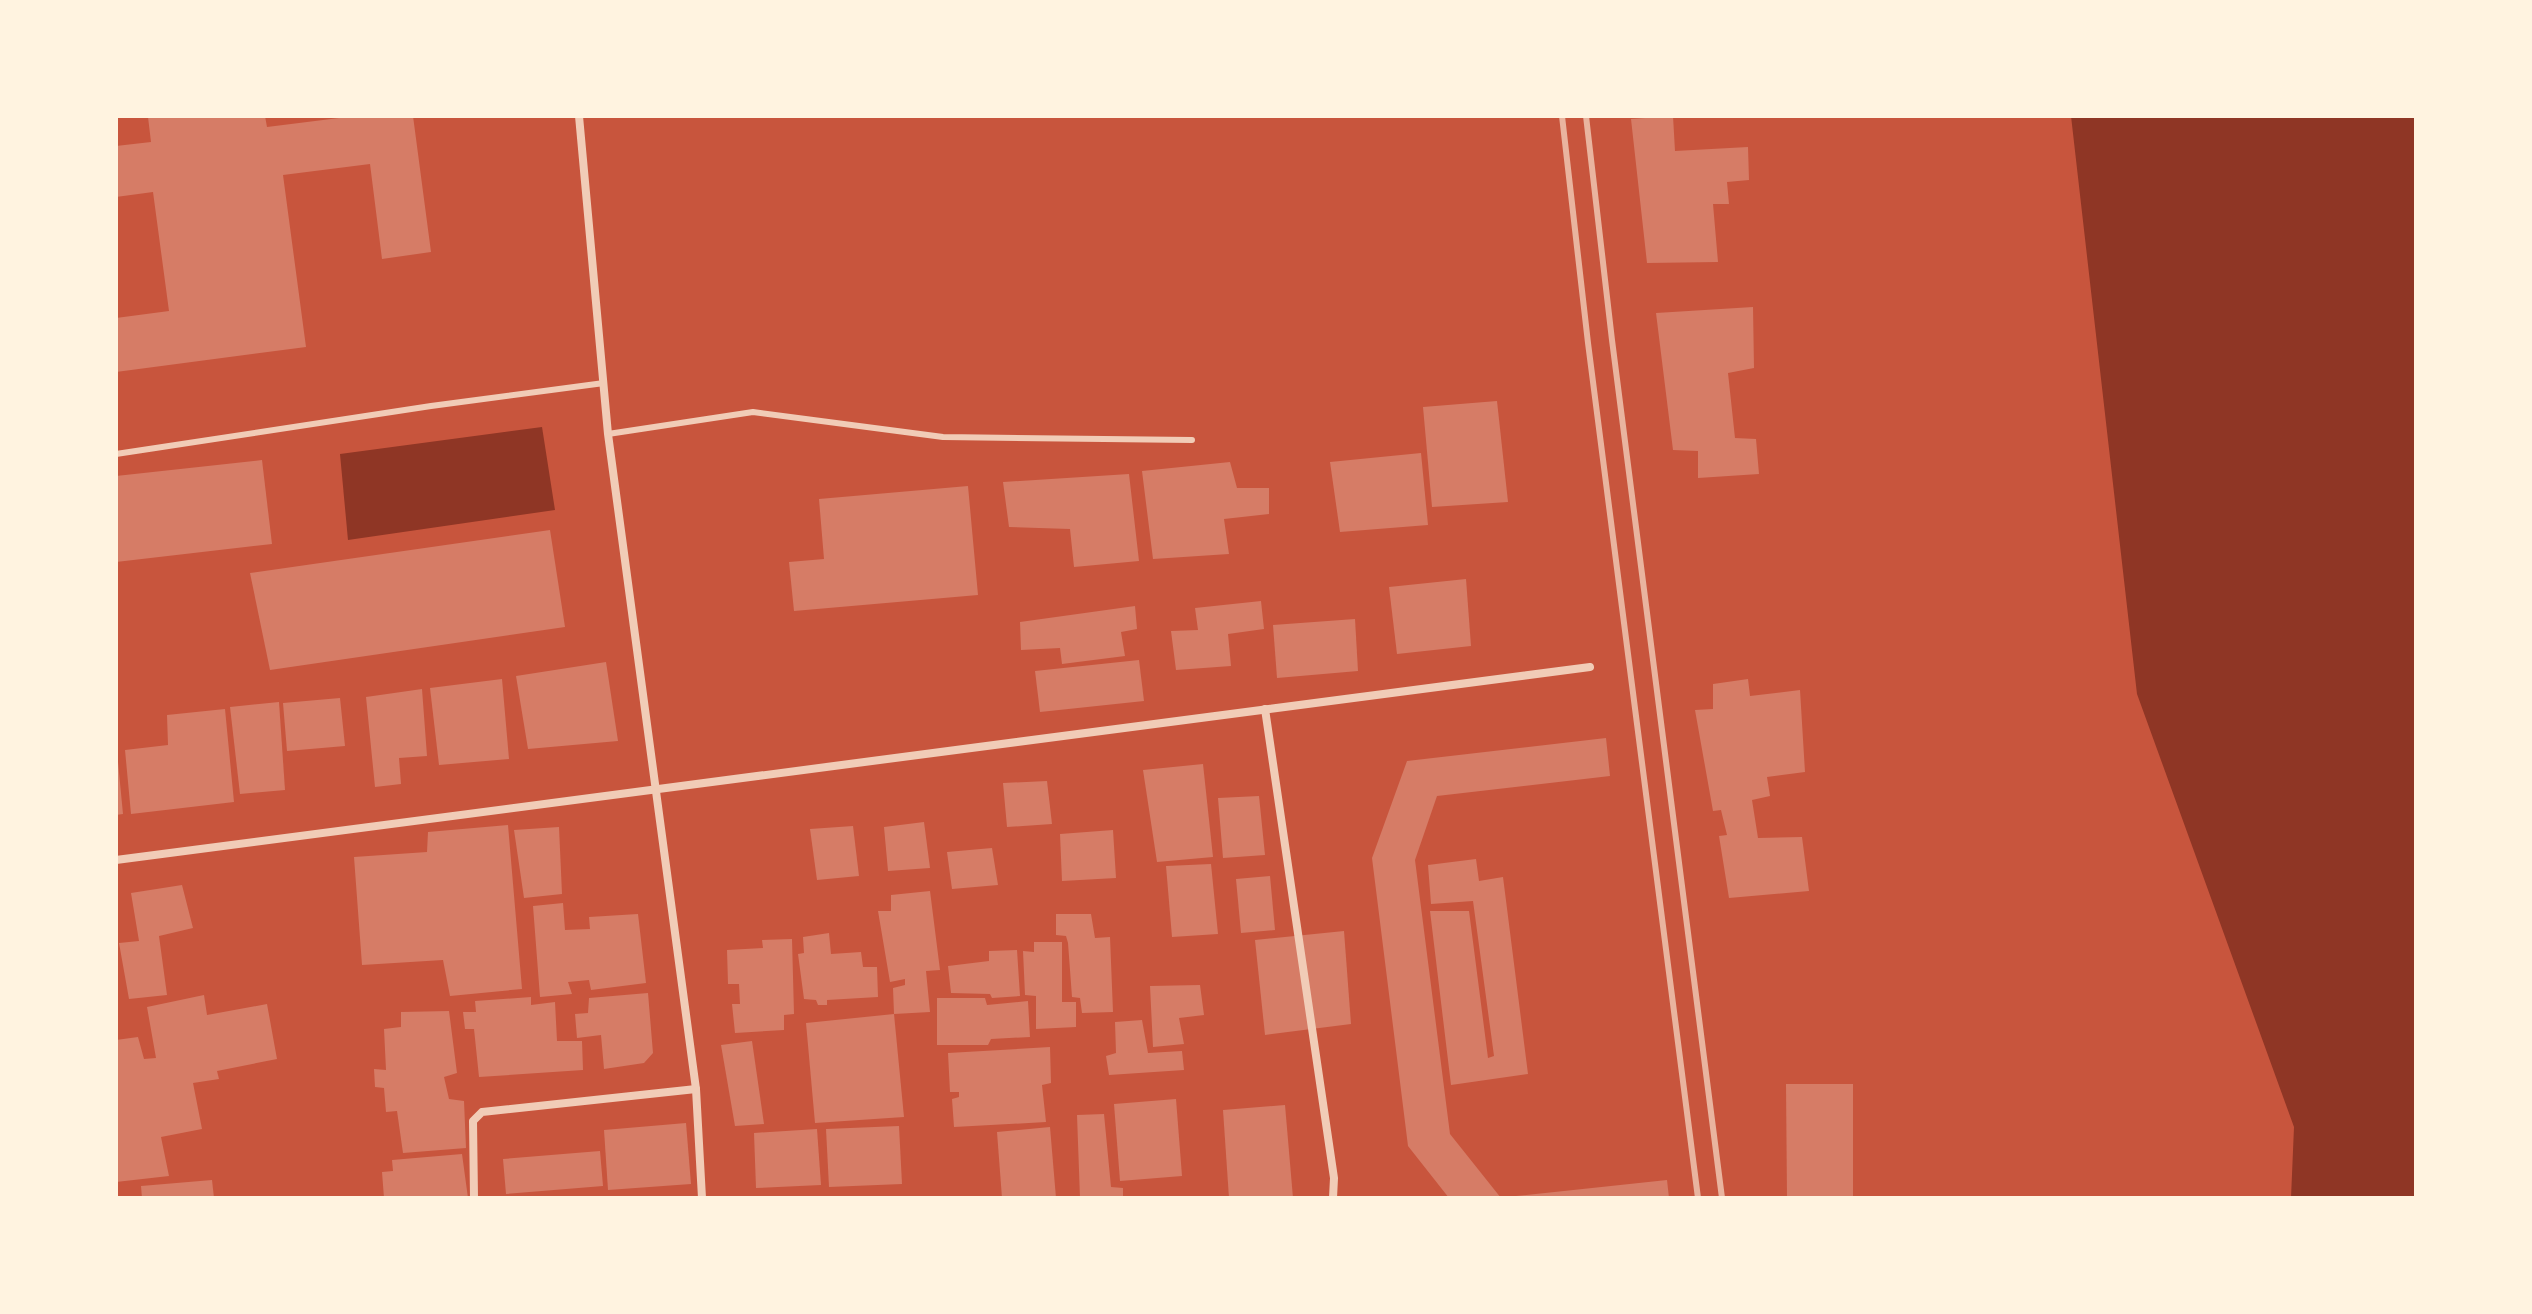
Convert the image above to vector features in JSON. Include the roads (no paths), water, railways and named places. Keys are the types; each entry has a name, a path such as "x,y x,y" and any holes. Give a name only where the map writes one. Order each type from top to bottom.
{"street":[{"path":"579,116 608,434 696,1089 702,1198"},
{"path":"116,860 1590,667"},
{"path":"1265,709 1334,1178 1333,1198"},
{"path":"474,1198 473,1121 482,1112 696,1089"}],"lane":[{"path":"116,454 604,383"},
{"path":"608,434 753,412 943,437 1192,440"}],"railway":[{"path":"1562,116 1588,343 1698,1198"},
{"path":"1586,116 1722,1198"}]}
